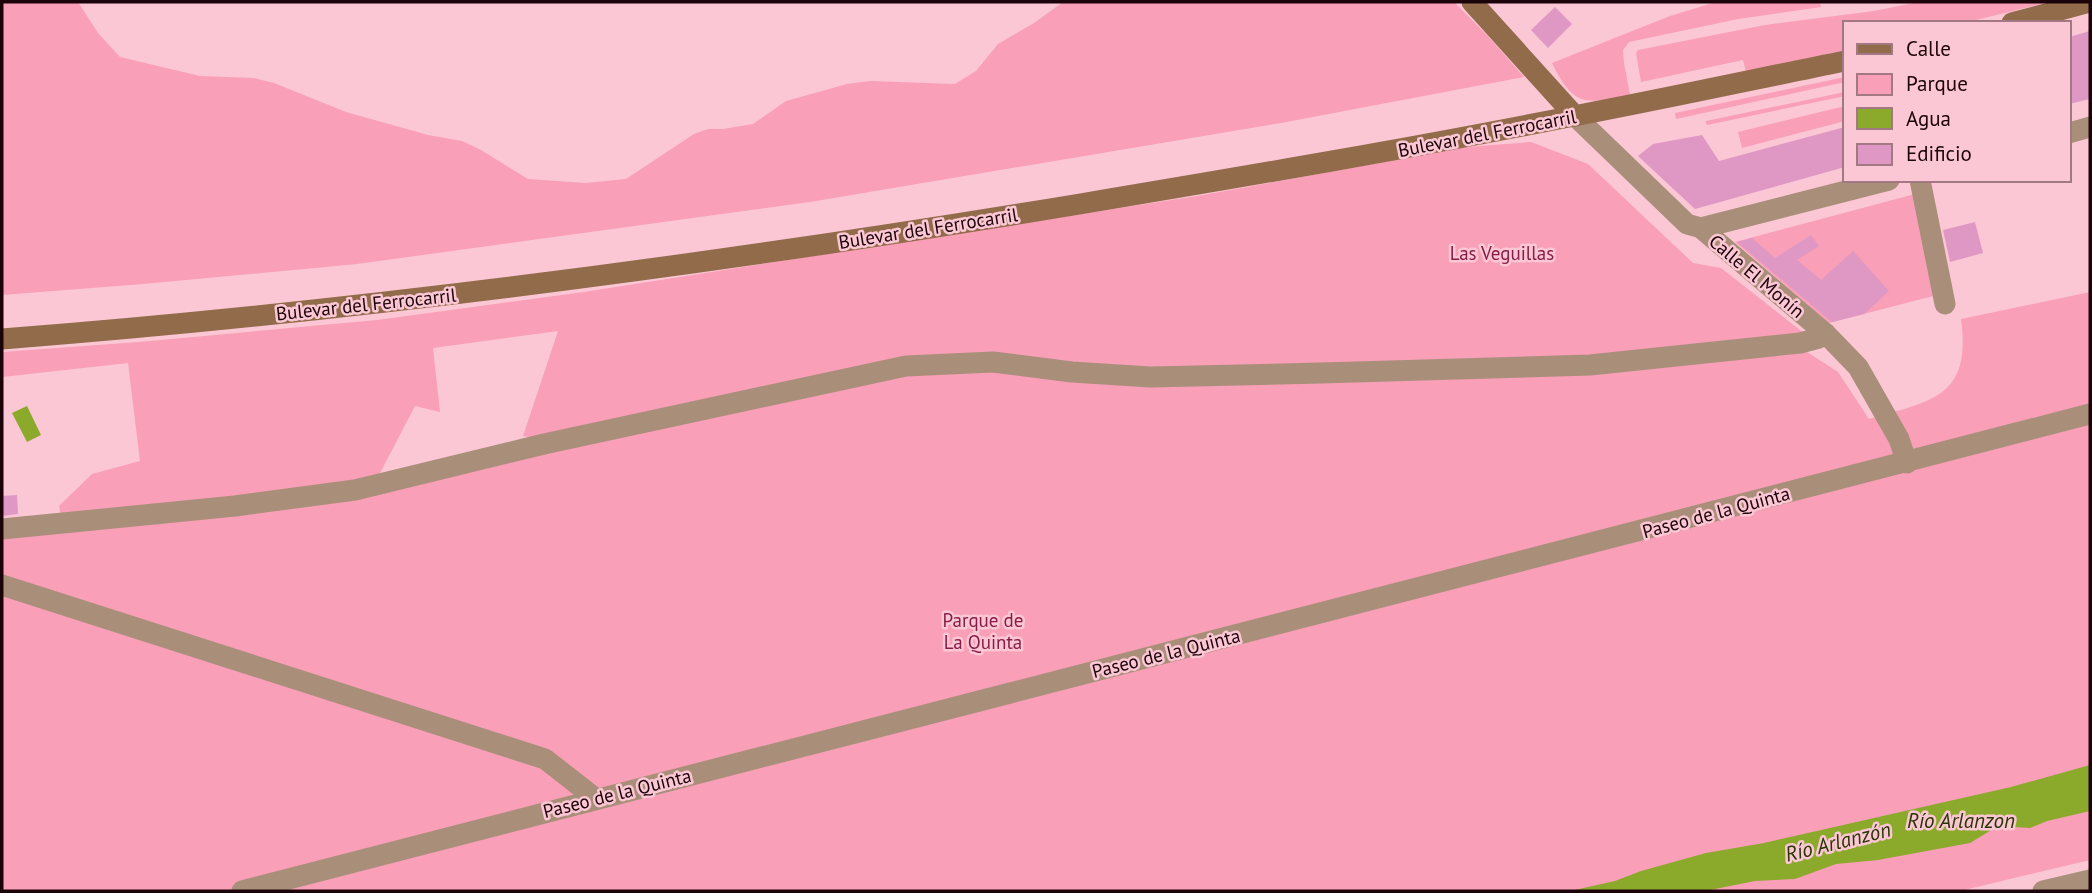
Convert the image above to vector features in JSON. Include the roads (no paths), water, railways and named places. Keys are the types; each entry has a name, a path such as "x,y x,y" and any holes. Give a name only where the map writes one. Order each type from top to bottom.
{"main road":[{"path":"1472,2 1575,116"},
{"path":"2019,21 2090,2"},
{"name":"Bulevar del Ferrocarril","path":"2,339 391,303 619,274 964,223 1294,169 1843,61"}],"street":[{"name":"Calle El Monín","path":"1575,116 1687,224 1701,229 1826,334 1858,367 1899,439 1907,463"},
{"path":"2071,132 2090,127"},
{"path":"1701,229 1881,182"},
{"path":"1920,182 1944,304"},
{"path":"2,528 235,506 355,490 544,444 905,366 993,362 1072,372 1150,377 1590,365 1800,343 1826,334"},
{"name":"Paseo de la Quinta","path":"242,891 2090,414"},
{"path":"2,585 545,759 596,798"},
{"path":"2043,891 2090,880"}],"water":[{"path":"27,406 41,435 27,442 12,413"},
{"name":"Río Arlanzon","path":"2090,765 2090,811 2047,821 2030,828 1998,826 1970,843 1878,860 1836,864 1795,879 1755,881 1705,891 1570,891 1615,881 1706,853 1764,843 2011,787"}],"park label":[{"name":"Las Veguillas","path":"1502,253"},
{"name":"Parque de La Quinta","path":"983,631"}],"water label":[{"name":"Río Arlanzón","path":"1838,842"}]}
